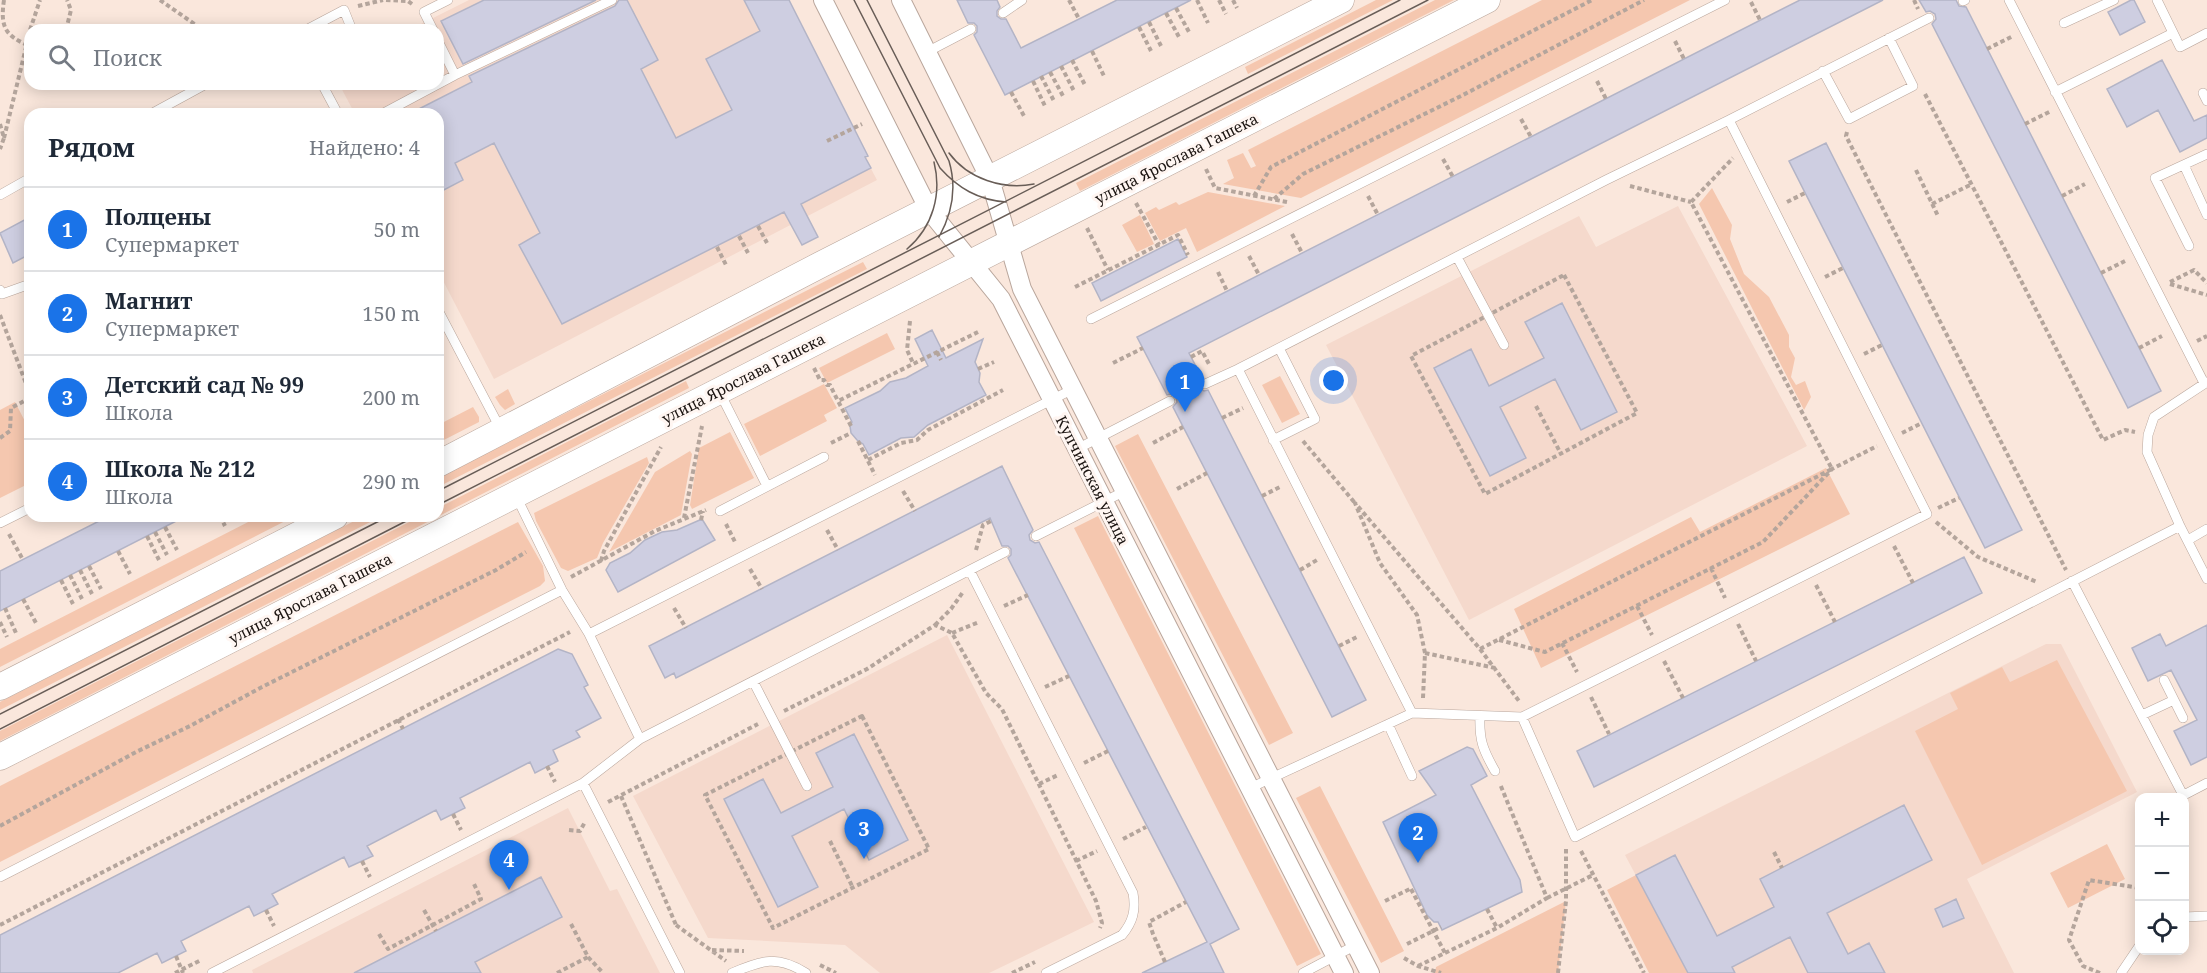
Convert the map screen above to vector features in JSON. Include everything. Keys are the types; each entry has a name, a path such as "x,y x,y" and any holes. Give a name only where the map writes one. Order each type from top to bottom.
{"street":[{"name":"Купчинская улица","path":"823,0 929,210 1001,299 1344,973"},
{"name":"Купчинская улица","path":"901,0 990,178 1022,289 1371,973"},
{"path":"444,461 990,178 1341,0"},
{"name":"улица Ярослава Гашека","path":"0,757 1487,0"},
{"path":"0,687 323,522"}],"lane":[{"path":"339,0 350,24"},
{"path":"430,24 424,12 448,0"},
{"path":"444,81 612,0"},
{"path":"1003,13 1023,0"},
{"path":"1091,319 1725,0"},
{"path":"2009,0 2205,382 2154,417 2148,435 2147,452 2207,579"},
{"path":"2064,23 2114,0"},
{"path":"2157,0 2180,47 2207,33"},
{"path":"317,24 344,10"},
{"path":"1205,384 1929,18"},
{"path":"927,52 972,29"},
{"path":"2055,92 2173,33"},
{"path":"1823,71 1849,119 1913,86 1889,39"},
{"path":"444,52 455,75"},
{"path":"162,108 195,90"},
{"path":"325,90 335,108"},
{"path":"393,108 427,90"},
{"path":"1250,788 1412,713 1525,715 1927,514 1729,120"},
{"path":"2189,246 2155,178 2207,154"},
{"path":"2184,165 2207,215"},
{"path":"0,195 24,181"},
{"path":"1457,257 1504,345"},
{"path":"0,290 2,294 24,287"},
{"path":"444,322 501,431"},
{"path":"1274,440 1315,419 1279,348"},
{"path":"1238,369 1412,713"},
{"path":"589,634 1073,389"},
{"path":"718,390 767,486"},
{"path":"1077,448 1170,401"},
{"path":"720,511 824,457"},
{"path":"1036,536 1125,491"},
{"path":"515,494 562,590 589,634 640,739"},
{"path":"1,522 24,511"},
{"path":"1525,715 1575,837 2180,526"},
{"path":"2188,540 2207,529"},
{"path":"212,973 583,783 640,739 1005,552"},
{"path":"970,571 1133,893 1134,916 1122,935 1046,973"},
{"path":"2072,581 2180,793"},
{"path":"0,877 562,590"},
{"path":"2164,680 2183,718"},
{"path":"753,681 807,786"},
{"path":"2142,715 2174,700"},
{"path":"1480,716 1482,747 1495,771"},
{"path":"1388,724 1412,776"},
{"path":"583,783 680,973"},
{"path":"2187,793 2207,783"},
{"path":"2189,917 2207,916"},
{"path":"1303,973 1356,945"},
{"path":"2121,973 2135,951"},
{"path":"735,972 761,962 775,960 785,962 806,973"},
{"path":"231,964 235,973"}],"path":[{"path":"4,0 0,18 13,39 24,43"},
{"path":"32,24 40,0"},
{"path":"67,0 71,10 68,24"},
{"path":"160,0 194,24"},
{"path":"363,5 385,0 408,1 414,6"},
{"path":"1069,0 1079,19"},
{"path":"1197,0 1208,22"},
{"path":"1219,0 1226,14"},
{"path":"1233,0 1237,8"},
{"path":"1254,196 1271,167 1592,0"},
{"path":"1274,199 1303,174 1463,95 1644,0"},
{"path":"1751,2 1760,20"},
{"path":"1176,8 1189,32"},
{"path":"1166,13 1179,37"},
{"path":"1149,22 1161,46"},
{"path":"1139,27 1151,51"},
{"path":"1987,49 2024,30"},
{"path":"1675,40 1684,59"},
{"path":"1092,51 1104,76"},
{"path":"0,149 24,60"},
{"path":"1072,60 1085,85"},
{"path":"1061,66 1074,91"},
{"path":"1050,72 1063,96"},
{"path":"1041,76 1054,101"},
{"path":"1596,80 1606,99"},
{"path":"1033,81 1045,106"},
{"path":"1913,86 1926,95 2103,440 2125,430 2148,435"},
{"path":"1011,92 1024,116"},
{"path":"2025,124 2062,105"},
{"path":"1521,118 1531,137"},
{"path":"1849,119 1846,136 2072,581"},
{"path":"0,124 4,138"},
{"path":"827,141 862,124"},
{"path":"1691,202 1743,149"},
{"path":"1442,158 1453,177"},
{"path":"1205,168 1215,188 1291,203"},
{"path":"1916,170 1938,216"},
{"path":"2062,196 2099,177"},
{"path":"1605,180 1691,202 1832,469"},
{"path":"1932,204 1972,184"},
{"path":"1368,196 1378,214"},
{"path":"1136,203 1159,245"},
{"path":"758,226 767,243"},
{"path":"1087,228 1108,270"},
{"path":"1292,234 1302,253"},
{"path":"1074,287 1178,235 1189,256"},
{"path":"739,236 748,253"},
{"path":"717,247 726,265"},
{"path":"2101,273 2138,254"},
{"path":"1249,256 1259,275"},
{"path":"2156,289 2193,270 2207,284"},
{"path":"1218,272 1227,291"},
{"path":"1564,275 1637,413 1561,454 1485,494 1412,356 1564,275"},
{"path":"2167,283 2207,295"},
{"path":"0,315 24,380"},
{"path":"910,318 907,351 913,363"},
{"path":"2139,348 2176,328"},
{"path":"838,401 978,332"},
{"path":"1113,363 1143,348"},
{"path":"1191,357 1202,351 1216,379"},
{"path":"938,352 941,360"},
{"path":"978,369 994,362"},
{"path":"814,368 820,380 830,385 850,426"},
{"path":"868,460 901,443 916,440 928,430 965,408 1003,390"},
{"path":"0,438 10,431 11,408 24,400"},
{"path":"1222,418 1254,402"},
{"path":"1536,406 1561,454"},
{"path":"1480,649 1922,423"},
{"path":"684,518 702,426"},
{"path":"1153,443 1183,427"},
{"path":"1294,430 1496,668 1525,715"},
{"path":"824,457 828,445 851,433"},
{"path":"858,441 881,486"},
{"path":"601,561 604,551 662,446"},
{"path":"1498,639 1545,652 1763,542 1832,469"},
{"path":"1177,489 1207,473"},
{"path":"896,479 915,511"},
{"path":"1262,496 1294,479"},
{"path":"1959,498 1927,514 1978,557 2054,589"},
{"path":"1355,503 1380,562 1417,615 1425,653 1422,713"},
{"path":"701,520 703,510"},
{"path":"562,590 572,575 655,531 703,510 720,511 742,556 762,589"},
{"path":"820,517 838,550"},
{"path":"596,808 867,669 935,625 965,590 983,525 991,521"},
{"path":"1,522 23,560"},
{"path":"223,522 225,526"},
{"path":"165,527 177,550"},
{"path":"155,532 167,555"},
{"path":"1888,534 1913,583"},
{"path":"147,536 159,560"},
{"path":"0,826 127,756 496,570 540,544"},
{"path":"118,551 130,574"},
{"path":"1300,570 1331,553"},
{"path":"89,566 101,589"},
{"path":"80,570 92,594"},
{"path":"1810,573 1835,622"},
{"path":"70,575 82,599"},
{"path":"61,580 73,604"},
{"path":"667,594 686,628"},
{"path":"952,633 1028,595"},
{"path":"23,599 36,623"},
{"path":"5,608 16,633"},
{"path":"0,622 8,637"},
{"path":"0,925 584,625"},
{"path":"935,625 952,633 986,693 1002,709 1101,915 1102,923 1098,931"},
{"path":"1425,653 1496,668"},
{"path":"1032,693 1069,676"},
{"path":"862,716 929,849 853,888 773,928 705,795 862,716"},
{"path":"398,719 403,729"},
{"path":"1070,769 1108,751"},
{"path":"1495,771 1547,898"},
{"path":"621,795 676,925"},
{"path":"569,830 580,831 587,819"},
{"path":"1076,861 1146,827"},
{"path":"1558,973 1566,888 1566,844 1575,837 1644,973"},
{"path":"830,842 853,888"},
{"path":"1774,852 1782,868"},
{"path":"1418,966 1497,928 1547,898 1593,875"},
{"path":"2100,973 2083,966 2069,940 2089,880 2135,887"},
{"path":"379,934 388,949 482,899 474,884"},
{"path":"1385,901 1412,888 1444,953"},
{"path":"1165,962 1149,922 1186,902"},
{"path":"645,905 676,925 735,972"},
{"path":"1487,909 1497,928"},
{"path":"424,910 436,931"},
{"path":"570,922 588,957 603,973"},
{"path":"1407,944 1441,927"},
{"path":"176,956 183,973"},
{"path":"557,973 588,957"},
{"path":"1404,958 1418,966 1441,973"},
{"path":"1012,973 1041,959"}],"shaded area":[{"path":"469,0 781,0 877,180 494,379 444,283 444,108 352,108 342,90 444,90 444,24 421,24"},
{"path":"1376,0 1393,0 1248,74 1245,67"},
{"path":"1435,0 1454,0 1080,191 1076,183"},
{"path":"1542,0 1690,0 1301,198 1223,184 1234,178 1227,160 1243,153 1251,168 1256,166 1248,150"},
{"path":"1712,188 1732,225 1730,239 1744,274 1769,297 1789,335 1789,347 1795,358 1791,377 1796,385 1805,381 1811,397 1804,410 1699,204"},
{"path":"1208,192 1285,206 1197,252 1186,228 1160,241 1145,213 1156,207 1159,210 1176,202 1179,205"},
{"path":"1678,206 1807,446 1469,620 1326,345 1579,216 1596,247"},
{"path":"1140,215 1154,244 1137,252 1122,225"},
{"path":"863,262 867,269 444,484 444,475"},
{"path":"887,333 895,349 827,383 819,368"},
{"path":"1280,376 1300,414 1282,423 1262,385"},
{"path":"686,381 689,388 444,514 444,505"},
{"path":"824,384 837,408 824,415 827,421 760,456 744,424"},
{"path":"508,389 515,404 505,410 495,397"},
{"path":"15,402 24,419 24,486 0,498 0,410"},
{"path":"473,407 479,417 479,422 444,440 444,422"},
{"path":"730,432 754,478 692,509 690,505 699,448"},
{"path":"1138,434 1293,733 1269,745 1115,446"},
{"path":"690,451 692,454 681,515 609,552 655,472"},
{"path":"647,457 649,463 603,543 597,558 568,571 561,568 534,513"},
{"path":"1826,468 1850,514 1541,668 1514,609 1691,517 1700,532"},
{"path":"1098,516 1321,954 1297,966 1074,528"},
{"path":"248,522 283,522 0,667 0,649"},
{"path":"352,522 370,522 0,710 0,702"},
{"path":"409,522 427,522 0,741 0,731"},
{"path":"518,522 543,566 545,581 540,586 0,862 0,786"},
{"path":"947,635 1094,922 989,973 880,973 845,945 708,938 633,796"},
{"path":"2046,644 2061,644 2137,792 1967,879 2014,973 1688,973 1625,855"},
{"path":"2057,660 2127,791 1982,865 1915,731 1958,709 1950,693 2002,667 2010,682"},
{"path":"1320,786 1404,951 1381,963 1296,798"},
{"path":"568,808 610,891 617,889 660,973 253,973 252,970"},
{"path":"2107,844 2125,879 2068,908 2050,873"},
{"path":"1636,875 1688,973 1649,973 1607,890"},
{"path":"1566,901 1558,973 1435,973 1436,967"}],"building":[{"path":"484,0 596,0 463,64 441,21"},
{"path":"619,0 627,0 658,60 641,69 676,138 732,110 706,59 760,31 744,0 789,0 868,156 865,157 871,168 801,204 818,237 802,245 784,212 562,324 519,245 540,233 494,143 455,163 463,180 444,190 444,108 421,108 472,82 469,76 615,6"},
{"path":"957,0 997,0 1000,7 997,16 1006,19 1021,48 1117,0 1191,0 1005,95 974,35 977,32 977,26 974,23 968,23"},
{"path":"1800,0 1883,0 1189,353 1202,378 1198,383 1199,387 1204,391 1208,390 1366,700 1332,717 1173,407 1177,402 1176,397 1171,394 1167,395 1137,337"},
{"path":"1919,0 1956,0 1959,6 1966,7 2161,391 2128,408 1932,24 1936,19 1935,14 1930,11 1926,12"},
{"path":"2134,0 2145,22 2120,35 2108,12"},
{"path":"2162,60 2194,121 2207,115 2207,138 2180,152 2158,110 2127,127 2107,89"},
{"path":"1826,143 2022,530 1985,548 1789,161"},
{"path":"24,220 24,257 13,263 0,233"},
{"path":"1178,239 1187,257 1101,301 1092,283"},
{"path":"1562,303 1617,412 1581,430 1555,379 1500,407 1526,458 1490,476 1434,368 1471,349 1489,386 1544,358 1525,322"},
{"path":"932,330 946,358 983,339 975,362 980,373 979,382 986,395 928,425 914,437 901,438 869,455 863,444 851,433 852,422 845,408 880,391 890,382 906,378 928,366 915,339"},
{"path":"1002,466 1033,530 1029,535 1030,540 1035,543 1039,542 1239,929 1210,944 1224,973 1142,973 1207,942 1008,558 1011,555 1011,549 1008,546 1002,546 990,518 676,678 674,673 665,678 649,646"},
{"path":"702,519 715,540 618,592 606,570 610,563 630,553 645,540"},
{"path":"97,522 174,522 0,611 0,571"},
{"path":"1964,557 1982,593 1594,787 1577,751"},
{"path":"2207,625 2207,757 2191,765 2174,731 2197,720 2171,670 2148,681 2132,648 2160,634 2166,646"},
{"path":"558,649 572,654 588,685 584,687 601,718 576,731 580,737 553,750 558,761 535,773 530,762 460,798 465,808 441,820 436,810 367,846 373,856 349,867 344,857 272,894 278,904 254,916 249,906 181,941 186,951 162,963 157,953 118,973 0,973 0,935"},
{"path":"854,734 908,840 869,860 844,809 792,836 818,887 778,907 724,799 763,779 781,813 833,787 816,753"},
{"path":"1467,747 1473,749 1487,776 1471,785 1520,880 1522,892 1442,930 1438,922 1434,922 1427,915 1383,822 1436,795 1419,771"},
{"path":"1904,805 1932,860 1827,913 1848,954 1869,943 1885,973 1808,973 1790,937 1732,967 1735,973 1688,973 1636,875 1675,855 1717,936 1774,907 1760,879"},
{"path":"541,877 562,917 475,962 481,973 354,973"},
{"path":"1956,899 1964,918 1943,927 1935,909"}],"tram line":[{"path":"854,0 940,168 969,192 986,199 1006,202"},
{"path":"867,0 949,161 953,181 952,200 948,218 939,237"},
{"path":"444,488 1400,0"},
{"path":"444,502 1428,0"},
{"path":"949,153 966,170 976,176 998,184 1034,184"},
{"path":"907,249 923,231 933,209 937,186 934,162"},
{"path":"0,714 377,522"},
{"path":"0,729 404,522"}],"place":[{"name":"Полцены","path":"1185,412"},
{"name":"Детский сад № 99","path":"864,859"},
{"name":"Магнит","path":"1418,863"},
{"name":"Школа № 212","path":"509,890"}]}
